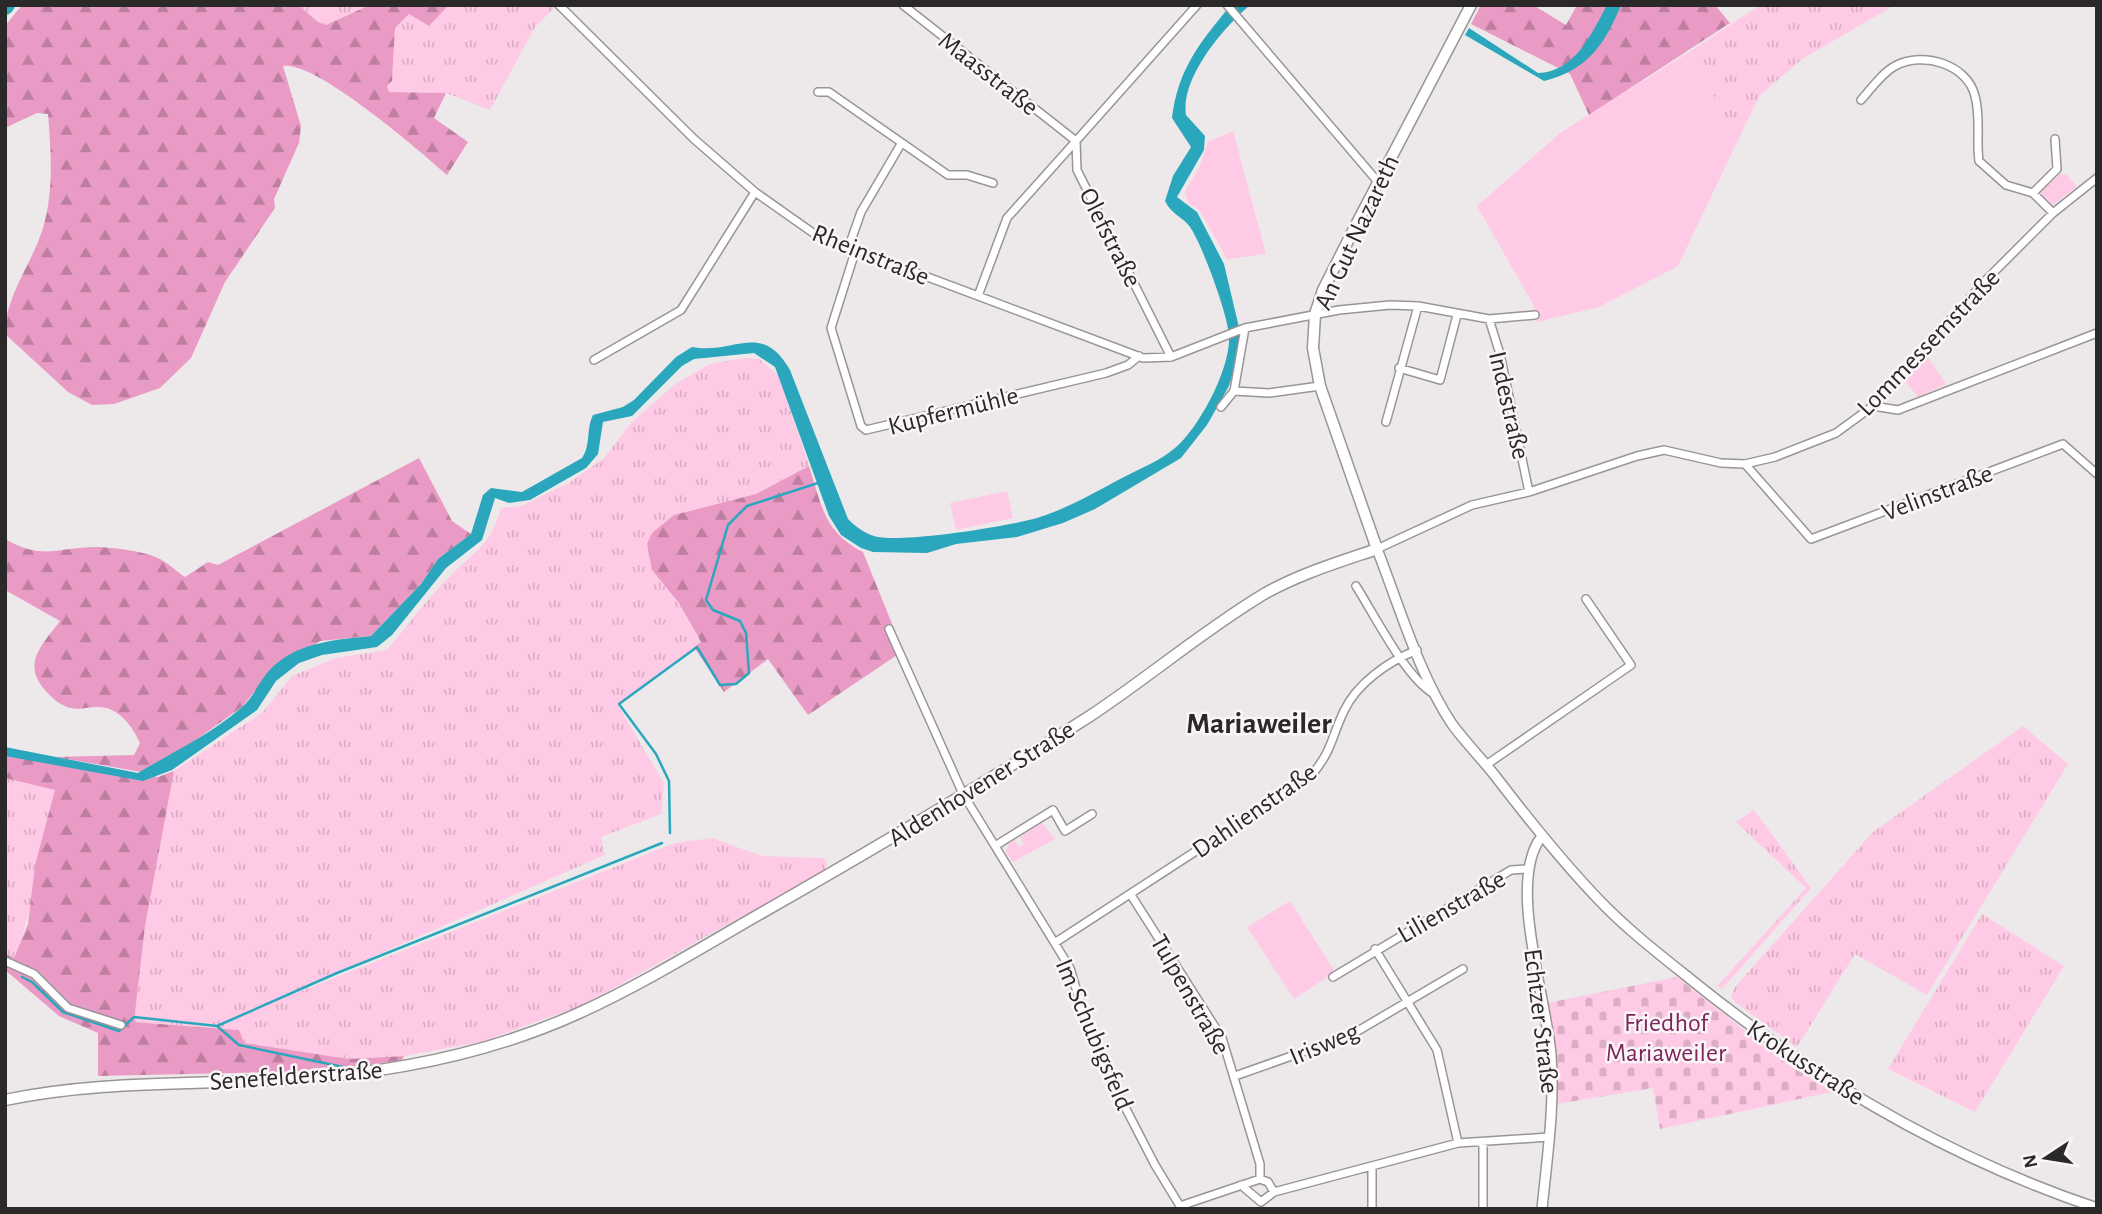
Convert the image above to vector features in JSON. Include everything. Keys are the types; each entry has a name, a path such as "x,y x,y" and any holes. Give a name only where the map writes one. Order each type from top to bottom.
{"main road":[{"name":"An Gut Nazareth","path":"1377,549 1320,386 1313,348 1315,314 1323,290 1471,5"},
{"name":"Aldenhovener Straße","path":"580,1012 678,961 963,794 1093,714 1265,594 1325,566 1377,549"},
{"name":"Senefelderstraße","path":"5,1100 109,1086 295,1079 409,1066 475,1051 580,1012"}],"street":[{"name":"Rheinstraße","path":"559,5 694,139 755,192 816,235 1139,356 1171,357"},
{"name":"Maasstraße","path":"903,5 1076,141"},
{"path":"978,296 1007,218 1197,5"},
{"path":"1228,6 1378,182"},
{"path":"1861,100 1894,66 1913,60 1931,60 1948,66 1964,77 1975,93 1979,161 2006,185 2033,193 2053,214"},
{"path":"818,92 829,92 948,175 967,175 993,183"},
{"path":"2033,193 2057,169 2055,139"},
{"name":"Olefstraße","path":"1076,141 1077,170 1171,357"},
{"path":"851,250 861,212 901,144"},
{"name":"Lommessemstraße","path":"1377,549 1472,505 1529,492 1664,450 1721,463 1745,464 1775,457 1836,433 1873,407 1986,280 2053,214 2097,178"},
{"path":"594,360 681,310 755,192"},
{"name":"Kupfermühle","path":"851,250 831,328 861,426 866,430 1106,373 1128,365 1139,356"},
{"name":"Indestraße","path":"1315,314 1390,305 1418,306 1489,319 1535,315"},
{"path":"1386,422 1418,306"},
{"path":"1171,357 1244,328 1315,314"},
{"path":"1399,368 1440,380 1458,315"},
{"name":"Indestraße","path":"1489,319 1500,354 1529,492"},
{"path":"1222,407 1234,391 1244,328"},
{"path":"1873,407 1898,410 2097,333"},
{"path":"1234,391 1269,393 1320,386"},
{"name":"Velinstraße","path":"1745,464 1811,539 2063,444 2097,474"},
{"name":"Krokusstraße","path":"1377,549 1437,697 1452,723 1542,836 1602,903 1738,1017 1789,1054 1855,1096 1959,1153 2097,1208"},
{"name":"Krokusstraße","path":"1356,586 1423,688 1437,697"},
{"path":"1486,765 1631,665 1586,598"},
{"name":"Im Schubigsfeld","path":"889,629 963,794 1056,942 1074,978 1084,1016 1098,1052 1170,1193 1180,1206 1241,1185"},
{"name":"Dahlienstraße","path":"1056,942 1310,777 1327,757 1343,713 1354,692 1400,656 1417,650"},
{"path":"995,846 1053,810 1065,831 1092,814"},
{"name":"Echtzer Straße","path":"1542,836 1532,848 1528,869 1531,942 1551,1054 1552,1105 1542,1209"},
{"name":"Lilienstraße","path":"1333,977 1510,870 1528,869"},
{"name":"Tulpenstraße","path":"1131,895 1222,1038 1260,1164 1260,1179"},
{"name":"Lilienstraße","path":"1376,949 1437,1050 1458,1143"},
{"path":"5,961 34,974 68,1008 121,1025"},
{"path":"1409,1000 1463,969"},
{"name":"Irisweg","path":"1235,1076 1351,1035 1409,1000"},
{"path":"1274,1192 1268,1182 1260,1179 1241,1185 1261,1205 1274,1192 1458,1143 1549,1137"},
{"path":"1483,1142 1483,1209"},
{"path":"1372,1167 1372,1209"}],"green space":[{"path":"22,5 298,5 318,22 326,25 370,5 449,5 429,26 409,14 395,28 392,81 387,86 389,92 446,93 434,118 468,142 447,175 392,128 342,92 298,68 283,66 301,126 299,143 274,199 275,208 225,282 191,358 160,388 114,404 92,405 68,392 5,334 9,306 43,228 50,186 48,114 37,113 5,128 5,26"},
{"path":"298,5 370,5 326,25 318,22"},
{"path":"449,5 555,7 535,27 490,110 446,93 389,92 387,85 392,81 395,28 409,14 429,26"},
{"path":"1481,5 1533,5 1566,25 1577,5 1715,5 1730,23 1589,115 1570,74 1471,24"},
{"path":"1760,5 1895,5 1802,59 1760,95 1738,140 1689,52"},
{"path":"1689,52 1738,140 1678,266 1599,307 1537,322 1534,306 1477,206 1560,133"},
{"path":"1233,131 1266,254 1227,259 1200,211 1188,203 1185,191 1199,168 1208,142"},
{"path":"2060,174 2067,175 2077,187 2052,205 2040,192"},
{"path":"1927,356 1946,384 1918,397 1905,381"},
{"path":"744,358 759,359 779,376 809,466 756,494 674,515 647,544 652,570 679,603 701,643 617,704 664,783 661,814 601,837 605,855 233,1018 675,843 712,838 762,856 824,858 827,864 825,870 585,1004 481,1042 404,1056 349,1059 243,1043 239,1030 134,1022 145,926 174,771 263,712 292,676 336,658 387,650 433,593 487,539 501,508 521,506 569,483 604,458 631,423 674,385 710,364"},
{"path":"419,458 452,521 471,534 438,559 421,584 371,636 320,641 255,691 242,707 183,749 141,772 56,757 134,755 140,743 129,724 112,710 67,707 53,698 38,680 35,671 37,654 60,621 5,590 5,539 31,550 99,547 137,552 161,560 185,577 208,562 218,565"},
{"path":"809,466 832,527 863,552 903,651 808,715 768,659 724,692 694,647 701,642 679,603 652,570 647,544 652,533 674,515 756,494"},
{"path":"1007,491 1013,518 956,530 950,503"},
{"path":"2023,726 2068,764 1927,995 1855,954 1797,1047 1735,1002 1731,996 1735,987 1873,832"},
{"path":"5,756 158,777 174,771 145,926 134,1022 239,1030 244,1043 349,1059 404,1056 402,1060 327,1071 98,1076 98,1033 59,1016 5,970 5,954 14,958 28,924 35,865 55,790 5,778"},
{"path":"5,778 56,790 27,918 14,959 5,954"},
{"path":"1754,810 1811,888 1722,989 1717,986 1806,888 1736,822"},
{"path":"1042,823 1055,839 1013,862 1006,852 1008,845 1015,840 1019,847 1024,844 1020,837"},
{"path":"1290,901 1335,972 1294,999 1247,927"},
{"path":"1982,914 2064,966 1975,1112 1888,1069"},
{"name":"Friedhof Mariaweiler","path":"1677,977 1783,1061 1832,1092 1660,1129 1653,1088 1557,1104 1555,1054 1547,1003"}],"water":[{"path":"1231,5 1250,5 1228,26 1206,54 1190,85 1186,115 1205,136 1204,150 1177,197 1197,212 1224,264 1242,340 1229,386 1207,425 1181,458 1095,509 1063,523 1017,537 956,544 927,553 873,552 841,535 829,516 775,367 754,353 694,359 682,366 632,416 603,422 598,454 586,468 530,500 509,503 495,498 482,540 446,568 392,635 377,647 322,655 299,663 276,681 257,710 172,770 143,781 5,756 5,747 138,773 229,718 249,700 267,673 289,655 315,644 371,636 421,584 438,559 471,534 483,495 491,488 522,492 582,458 587,448 593,415 623,407 634,400 676,357 692,347 757,343 768,346 779,355 790,370 848,519 874,536 929,536 1037,518 1071,505 1163,457 1194,427 1219,380 1228,349 1228,326 1201,248 1190,227 1165,201 1173,176 1191,147 1172,118 1179,85 1200,44"},
{"path":"1607,5 1621,5 1608,32 1593,54 1572,70 1544,81 1465,35 1469,28 1538,73 1551,71 1562,66 1581,49"}],"waterway":[{"path":"670,833 669,781 656,754 619,704 697,647 720,685 736,684 749,673 746,633 740,621 713,610 706,600 728,525 747,506 821,482"},
{"path":"217,1026 337,973 662,843"},
{"path":"22,977 32,982 63,1012 119,1031 134,1017 217,1026 239,1045 343,1067"}],"district":[{"name":"Mariaweiler","path":"1259,723"}]}
